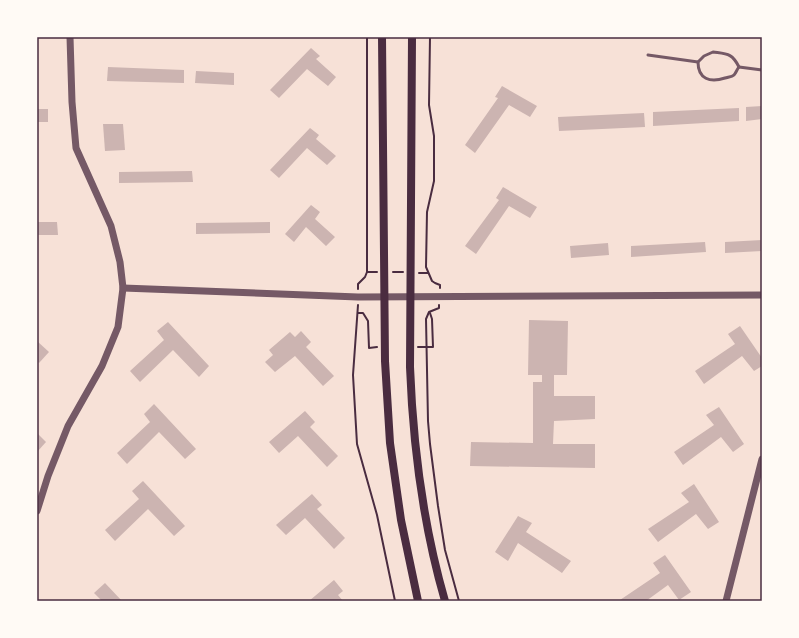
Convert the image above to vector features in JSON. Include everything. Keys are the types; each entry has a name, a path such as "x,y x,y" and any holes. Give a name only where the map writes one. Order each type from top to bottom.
{"main road":[{"path":"382,37 385,361 390,443 401,520 418,601"},
{"path":"412,37 410,367 416,455 423,504 445,601"}],"street":[{"path":"37,511 48,476 68,426 102,366 118,327 123,288 120,262 111,226 76,148 72,102 70,37"},
{"path":"123,288 385,297 762,295"},
{"path":"726,601 762,459"}],"lane":[{"path":"713,52 729,54 735,59 739,66 733,76 720,80 707,79 698,69 698,62 704,56 713,52"},
{"path":"648,55 698,62"},
{"path":"739,66 762,70"}],"path":[{"path":"358,284 365,277 367,272 367,37"},
{"path":"430,37 429,105 434,136 434,180 427,212 426,267 432,281 440,284"},
{"path":"367,272 428,273"},
{"path":"439,308 429,312 426,319 428,421 445,550 459,601"},
{"path":"429,312 432,319 433,347"},
{"path":"369,348 368,321 363,314 358,313 353,375 356,444 377,515 395,601"}],"building":[{"path":"311,48 320,56 316,59 336,77 328,86 307,69 279,98 270,90"},
{"path":"108,67 184,70 184,83 107,81"},
{"path":"196,71 234,73 234,85 195,83"},
{"path":"502,86 537,106 530,117 509,105 475,153 465,145 498,98 495,97"},
{"path":"762,106 762,119 746,121 746,107"},
{"path":"739,108 739,121 653,126 653,112"},
{"path":"37,109 48,109 48,122 37,122"},
{"path":"644,113 645,127 559,131 558,117"},
{"path":"103,124 123,124 125,150 105,151"},
{"path":"310,128 319,135 316,139 336,156 327,165 307,148 279,178 270,170"},
{"path":"192,171 193,182 119,183 119,172"},
{"path":"503,187 537,207 530,218 509,206 476,254 465,246 499,200 496,198"},
{"path":"311,205 320,212 315,219 335,237 326,246 306,227 294,242 285,234"},
{"path":"37,222 57,222 58,235 37,235"},
{"path":"270,222 270,233 196,234 196,223"},
{"path":"762,240 762,251 725,253 725,242"},
{"path":"705,242 706,252 631,257 631,246"},
{"path":"608,243 609,255 571,258 570,246"},
{"path":"529,320 568,321 567,375 554,375 554,396 595,396 595,419 554,421 553,444 595,444 595,468 470,466 471,442 533,443 533,382 542,382 542,375 528,375"},
{"path":"168,322 209,366 199,377 173,350 140,382 130,371 164,340 157,331"},
{"path":"740,326 762,358 762,366 754,371 742,356 704,384 695,371 735,344 728,334"},
{"path":"301,331 311,342 306,347 334,376 323,386 295,356 275,372 265,362 273,355 269,350 290,332 295,337"},
{"path":"37,341 49,352 39,363 37,361"},
{"path":"154,404 196,449 185,459 159,432 127,464 117,453 150,422 144,414"},
{"path":"719,407 744,444 733,452 721,437 683,465 674,452 714,425 706,415"},
{"path":"305,411 315,422 310,427 338,456 327,467 298,436 279,453 269,442"},
{"path":"37,433 46,442 37,452"},
{"path":"143,481 185,526 174,536 148,509 115,541 105,530 139,499 132,491"},
{"path":"694,484 719,522 708,529 696,514 658,542 648,529 689,502 681,493"},
{"path":"312,494 322,505 317,509 345,538 334,549 305,518 286,535 276,525"},
{"path":"518,516 532,523 526,532 571,561 562,573 518,543 508,561 495,552"},
{"path":"665,555 691,592 679,600 668,585 646,601 621,601 620,600 660,573 653,563"},
{"path":"334,580 343,591 338,595 343,601 309,601"},
{"path":"105,583 122,601 102,601 94,593"}]}
